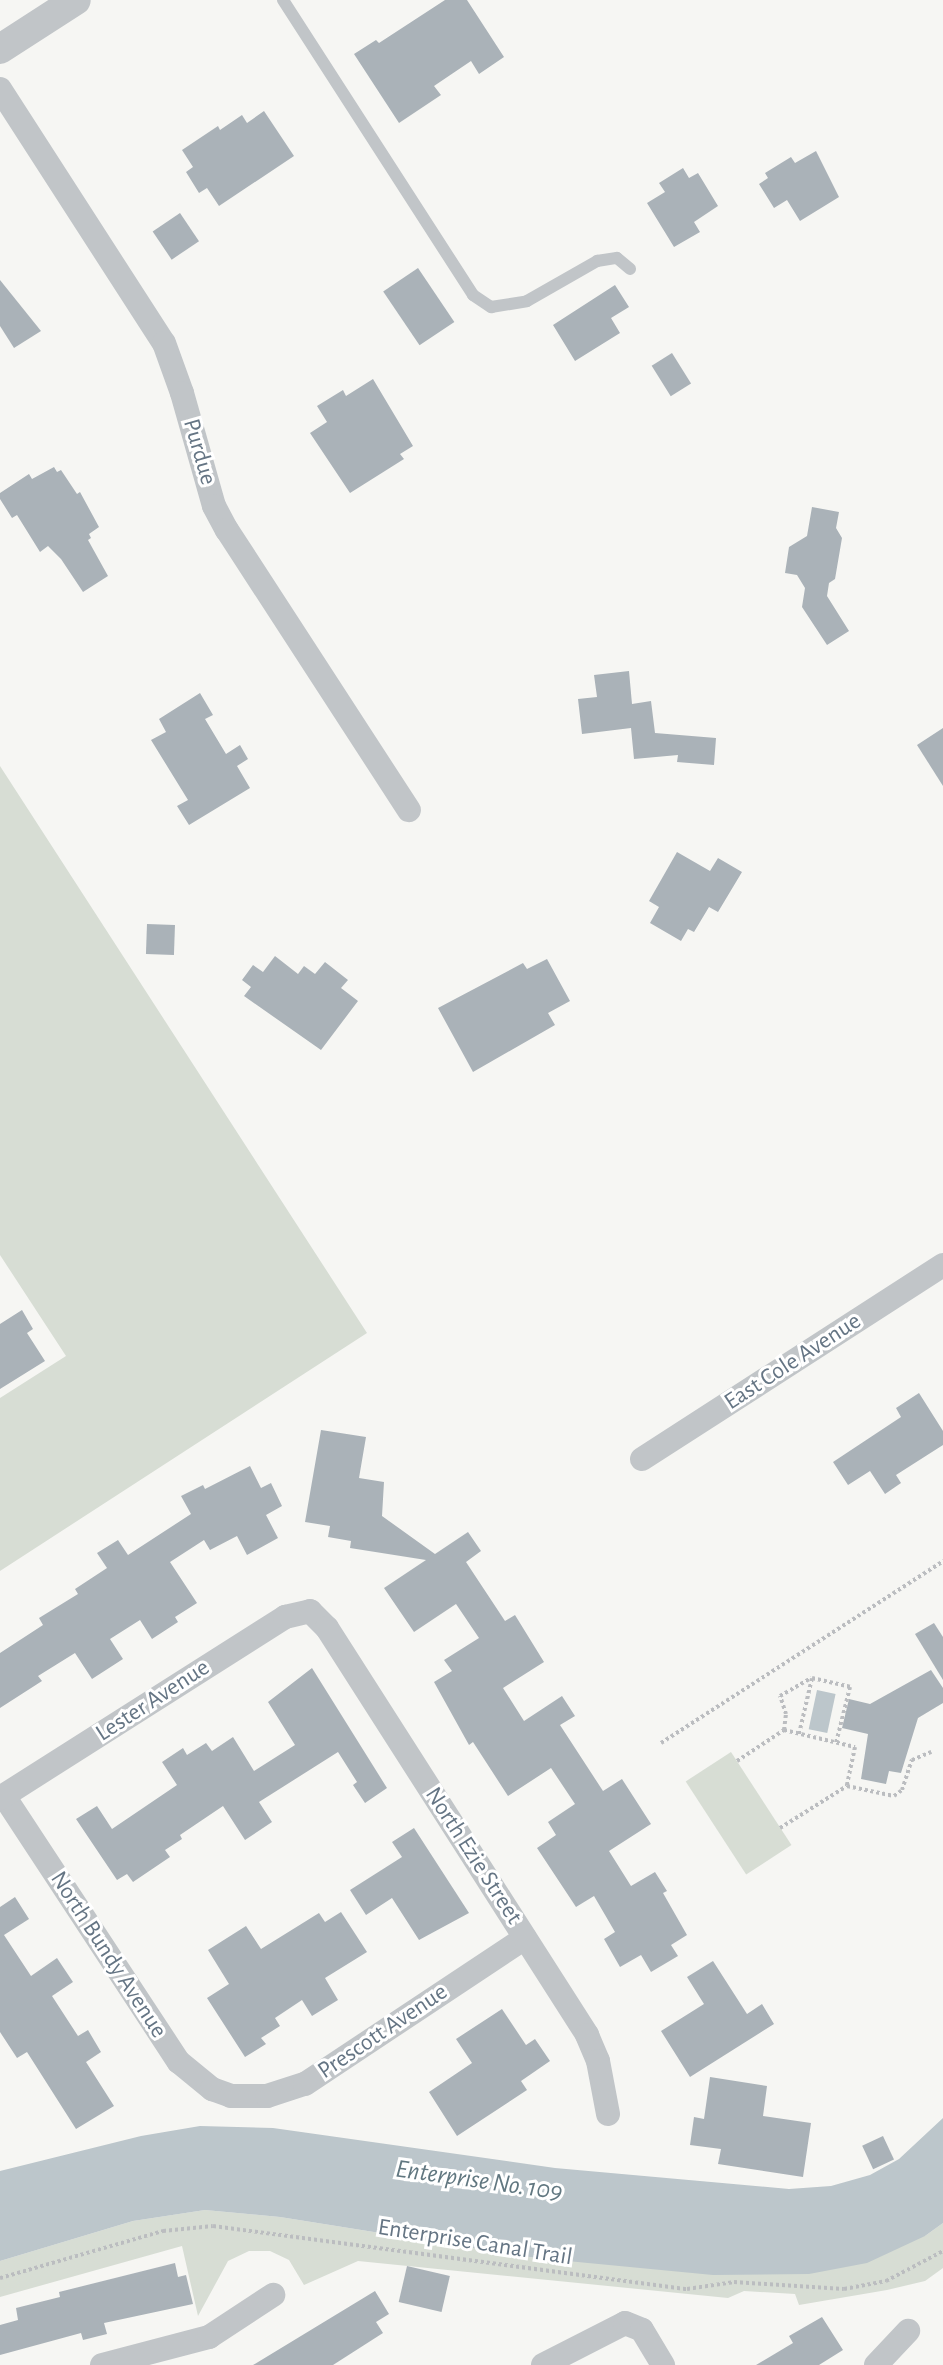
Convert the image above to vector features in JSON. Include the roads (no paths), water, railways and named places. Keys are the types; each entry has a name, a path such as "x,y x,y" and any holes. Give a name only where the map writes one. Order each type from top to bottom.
{"street":[{"path":"0,49 76,0"},
{"name":"Purdue","path":"0,89 164,343 182,393 214,506 227,530 409,810"},
{"name":"East Cole Avenue","path":"642,1459 943,1265"},
{"name":"Lester Avenue","path":"2,1797 285,1617 310,1611"},
{"name":"North Ezie Street","path":"310,1611 327,1628 587,2035 598,2061 608,2114"},
{"name":"North Bundy Avenue","path":"2,1797 179,2062 212,2089 231,2096"},
{"name":"Prescott Avenue","path":"231,2096 267,2097 305,2084 525,1938"},
{"path":"102,2365 209,2337 273,2295"},
{"path":"543,2365 614,2327 632,2324 648,2337 663,2365"},
{"path":"876,2365 908,2331"}],"lane":[{"path":"283,0 473,295 491,307 527,301 597,261 617,258 630,269"}],"water":[{"path":"817,1690 836,1694 827,1733 809,1729"},
{"name":"Enterprise No. 109","path":"943,2118 943,2223 925,2236 867,2263 809,2274 713,2275 536,2258 280,2217 205,2210 133,2221 0,2261 0,2171 141,2136 200,2126 273,2128 555,2168 789,2189 831,2186 870,2175 899,2159"}]}
